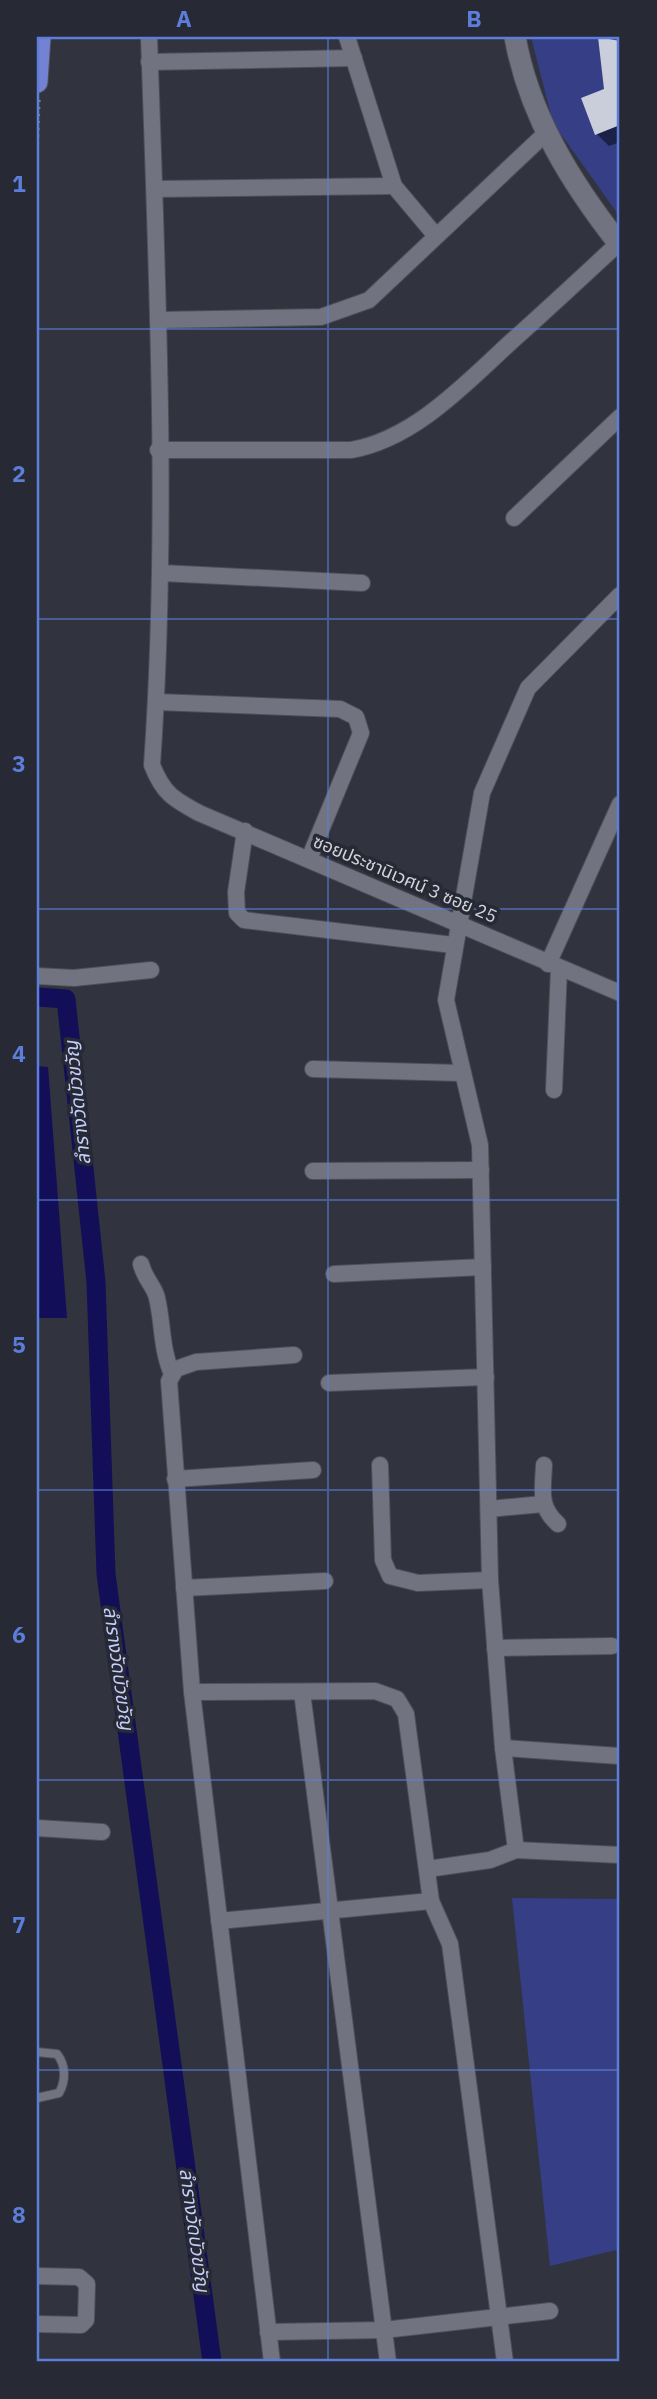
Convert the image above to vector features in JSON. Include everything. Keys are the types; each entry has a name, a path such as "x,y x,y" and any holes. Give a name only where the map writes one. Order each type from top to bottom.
{"highway":[{"path":"37,82 40,37"}],"street":[{"path":"149,37 156,189 162,573 157,702 340,709 356,717 361,733 309,859"},
{"path":"347,37 394,186 436,236"},
{"path":"158,450 351,450 374,446 419,421 461,388 620,244 587,201 545,133 521,71 515,37"},
{"path":"149,62 354,58"},
{"path":"158,320 321,317 348,310 369,300 545,133"},
{"path":"156,189 394,186"},
{"path":"514,518 620,417"},
{"path":"162,573 362,583"},
{"path":"516,1850 503,1748 490,1580 481,1170 477,1129 461,1073 446,1000 453,945 482,793 528,688 620,595"},
{"name":"ซอยประชานิเวศน์ 3 ซอย 25","path":"157,702 152,765 161,786 176,801 459,921 554,966 620,993"},
{"path":"554,1090 554,966 620,804"},
{"path":"244,831 236,901 237,914 244,920 453,945"},
{"path":"37,976 74,978 151,970"},
{"path":"313,1069 461,1073"},
{"path":"313,1171 481,1170"},
{"path":"141,1264 146,1283 157,1298 165,1352 173,1374"},
{"path":"334,1273 483,1267"},
{"path":"272,2362 192,1692 169,1381 176,1369 196,1362 295,1355"},
{"path":"329,1383 486,1377"},
{"path":"380,1465 383,1560 390,1576 418,1583 490,1580"},
{"path":"544,1465 543,1504 546,1513 558,1524"},
{"path":"175,1479 313,1471"},
{"path":"489,1509 543,1504"},
{"path":"184,1588 325,1581"},
{"path":"495,1648 612,1646"},
{"path":"192,1692 375,1691 397,1699 406,1714 431,1901 450,1944 505,2362"},
{"path":"302,1692 388,2362"},
{"path":"503,1748 619,1756"},
{"path":"37,1828 103,1832"},
{"path":"428,1869 490,1860 516,1850 620,1855"},
{"path":"219,1921 431,1901"},
{"path":"37,2276 79,2277 87,2284 86,2320 80,2325 37,2324"},
{"path":"268,2332 384,2330 499,2319 550,2311"}],"lane":[{"path":"37,2052 57,2054 63,2061 64,2075 64,2085 59,2093 37,2098"}],"shaded area":[{"path":"531,37 620,37 620,217 553,123"},
{"path":"37,1066 48,1067 67,1318 37,1318"},
{"path":"512,1898 620,1899 620,2249 550,2266"}],"building":[{"path":"598,37 620,41 620,125 595,135 581,98 604,89"}],"waterway":[{"name":"ลำรางวัดบัวขวัญ","path":"37,997 66,999 96,1282 106,1574 212,2362"}]}
